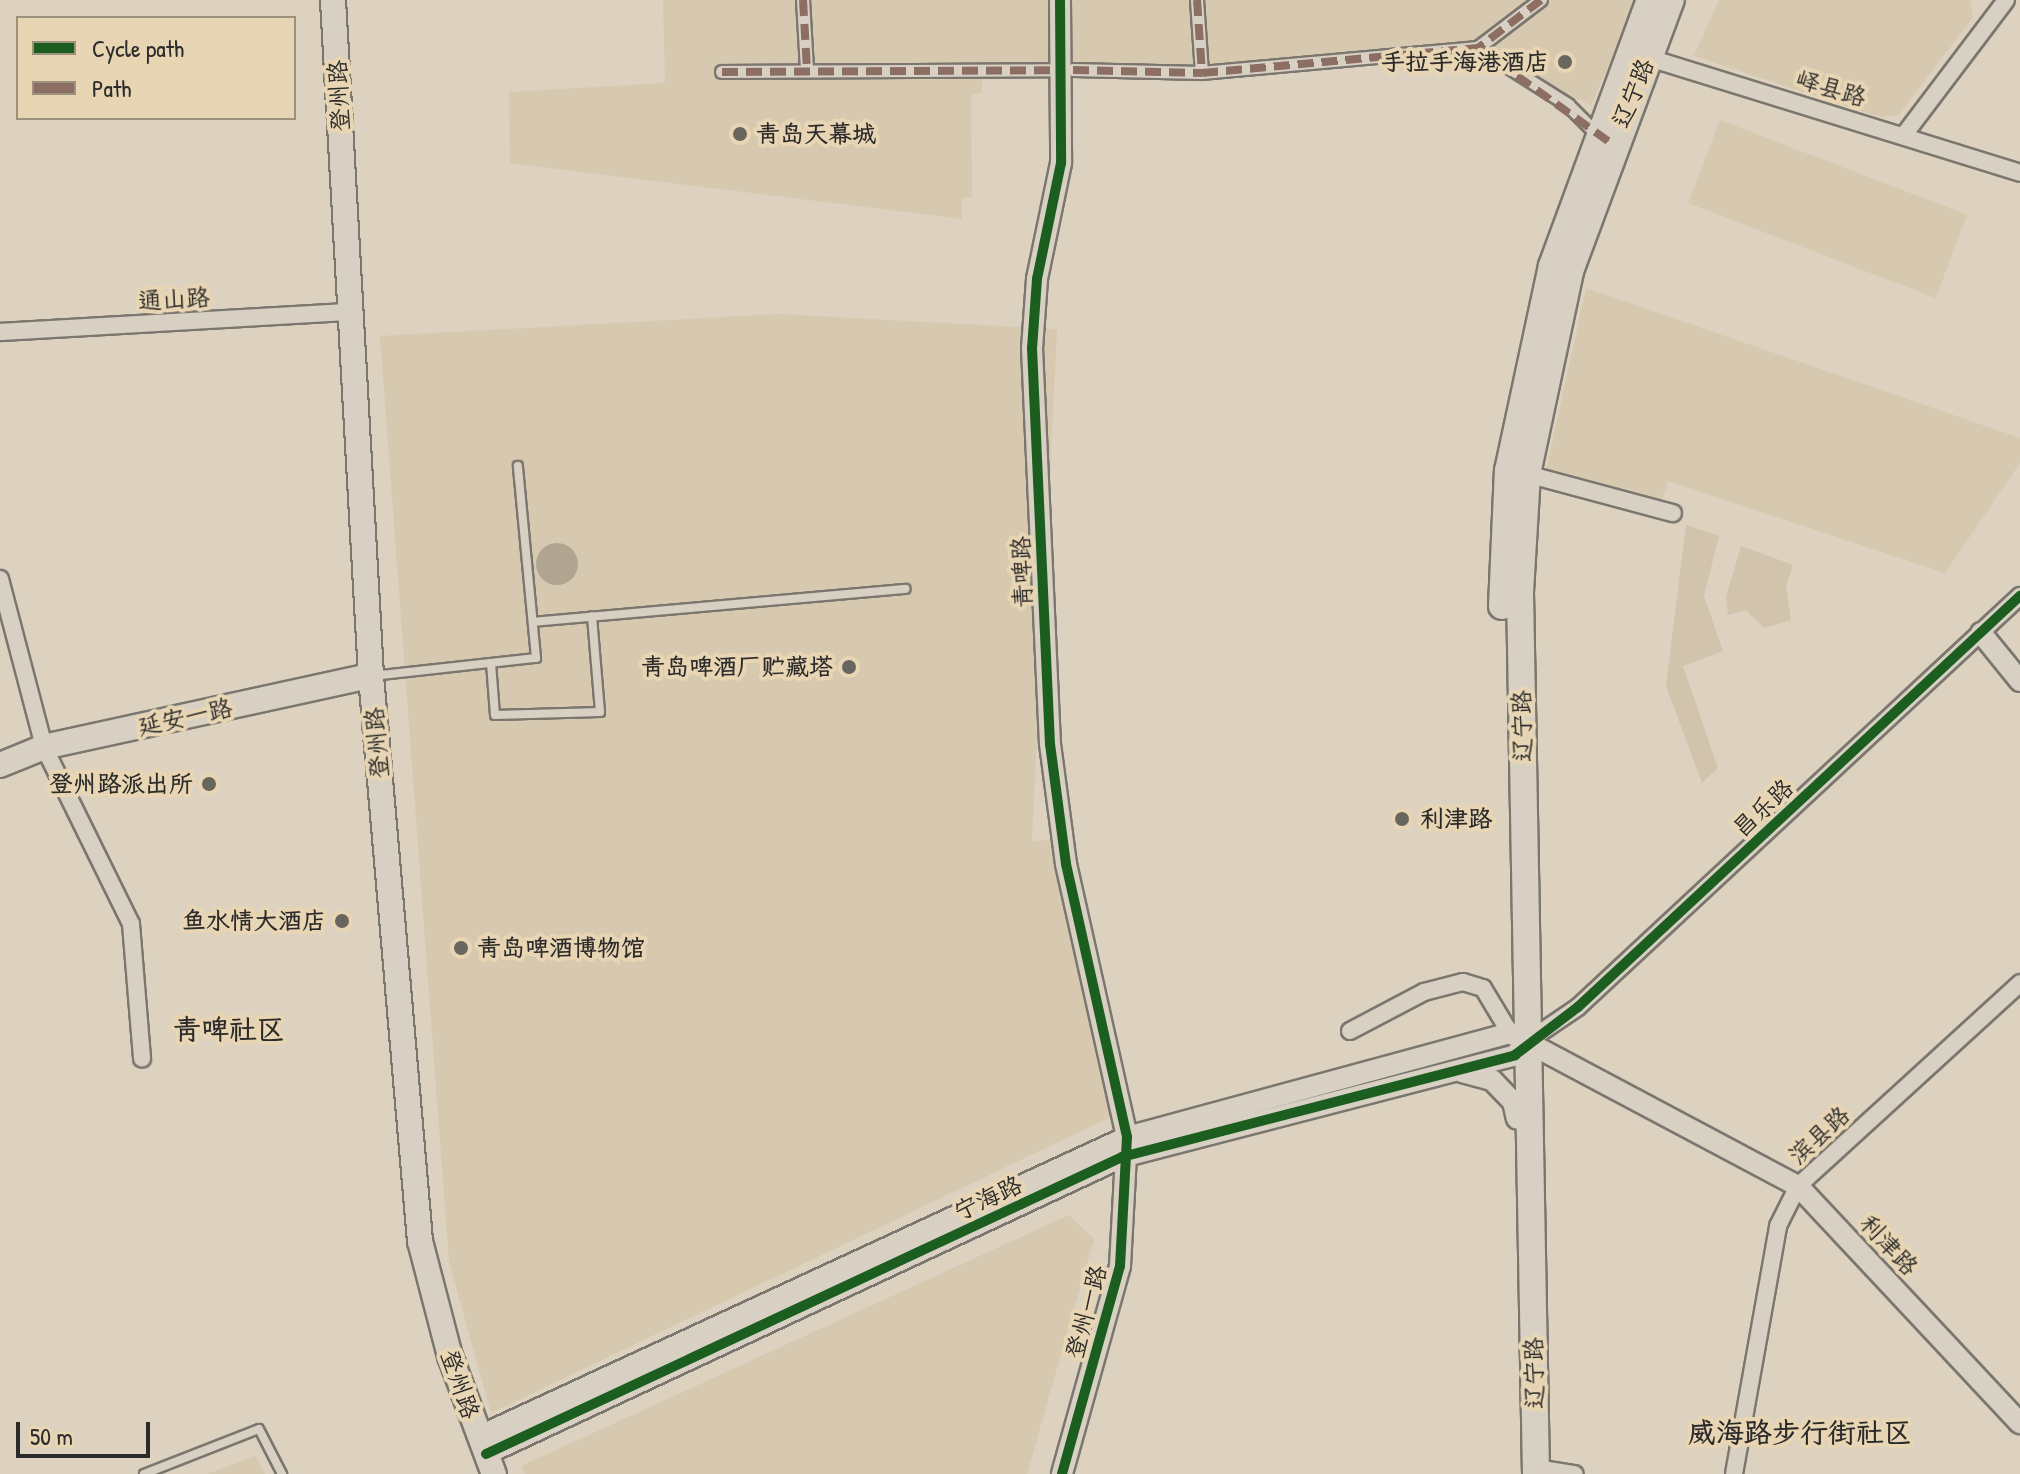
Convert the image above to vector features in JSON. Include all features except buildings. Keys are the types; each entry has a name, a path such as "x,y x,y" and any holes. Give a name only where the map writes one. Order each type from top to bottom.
{"main road":[{"name":"登州路","path":"333,0 371,676 420,1241 486,1455"},
{"name":"辽宁路","path":"1532,1472 1502,592 1508,471 1552,266 1637,55 1650,0"},
{"name":"辽宁路","path":"1637,55 1671,0"},
{"name":"辽宁路","path":"1532,1472 1517,1119 1520,592 1527,474 1570,271 1604,139"},
{"name":"延安一路","path":"0,765 44,747 371,676"}],"street":[{"path":"803,0 807,69"},
{"name":"青啤路","path":"1060,0 1061,163 1037,279 1032,348 1050,744 1066,864 1125,1147"},
{"path":"1197,0 1202,73"},
{"path":"1073,70 1202,73 1478,48 1541,0"},
{"path":"1904,135 2006,0"},
{"path":"1478,48 1568,105 1604,139"},
{"name":"峄县路","path":"1637,55 2020,173"},
{"path":"722,72 807,69 1052,70"},
{"name":"通山路","path":"0,332 351,312"},
{"path":"1527,474 1673,513"},
{"path":"0,579 44,747 131,924 142,1059"},
{"name":"昌乐路","path":"1518,1043 1578,1007 2020,596"},
{"path":"1981,633 2020,681"},
{"path":"1350,1031 1424,992 1463,982 1483,988 1518,1043"},
{"name":"滨县路","path":"1734,1474 1778,1226 1798,1186 2020,983"},
{"name":"宁海路","path":"486,1455 1125,1147 1518,1043"},
{"name":"宁海路","path":"1125,1147 1454,1072 1518,1043"},
{"name":"利津路","path":"1518,1043 1798,1186 2020,1423"},
{"path":"1454,1072 1492,1080 1513,1102 1517,1119"},
{"name":"登州一路","path":"1062,1474 1120,1266 1125,1147"},
{"path":"1532,1472 1575,1474"}],"lane":[{"path":"371,676 536,658 518,466"},
{"path":"533,622 906,589"},
{"path":"491,663 495,715 600,712 592,616"},
{"path":"144,1474 259,1429 282,1474"}],"shaded area":[{"name":"青岛天幕城","path":"663,0 1637,0 1591,105 1482,59 982,74 982,93 971,94 972,197 962,198 962,219 510,163 509,92 665,83"},
{"path":"1719,0 1970,0 1973,17 1899,115 1879,117 1694,56"},
{"path":"1720,120 1967,215 1936,298 1688,203"},
{"path":"1586,288 2020,438 2020,463 1945,573 1668,481 1660,507 1546,470"},
{"path":"779,314 1057,329 1032,841 1070,838 1117,1114 491,1413 449,1262 380,336"},
{"path":"1686,525 1719,536 1704,596 1723,651 1683,666 1718,768 1702,783 1666,686"},
{"path":"557,543 572,549 578,564 572,579 557,585 542,579 536,564 542,549"},
{"path":"1741,546 1793,565 1786,586 1791,620 1764,628 1746,610 1728,615 1726,597"},
{"path":"1069,1215 1094,1239 1027,1474 525,1474 521,1466"},
{"path":"255,1456 265,1474 207,1474"}],"marked path":[{"path":"803,0 807,69"},
{"path":"1197,0 1202,73"},
{"path":"1541,0 1478,48 1612,144"},
{"path":"1073,70 1202,73 1478,48"},
{"path":"722,72 1052,70"}],"cycle path":[{"path":"1060,0 1061,163 1037,279 1032,348 1050,744 1066,864 1127,1137 1120,1266 1062,1474"},
{"path":"486,1454 1122,1157 1515,1055 1578,1007 2020,596"}],"place":[{"name":"手拉手海港酒店","path":"1565,62"},
{"name":"青岛天幕城","path":"740,134"},
{"name":"青岛啤酒厂贮藏塔","path":"849,667"},
{"name":"登州路派出所","path":"209,784"},
{"name":"利津路","path":"1402,819"},
{"name":"鱼水情大酒店","path":"342,921"},
{"name":"青岛啤酒博物馆","path":"461,948"}],"district":[{"name":"青啤社区","path":"229,1029"},
{"name":"威海路步行街社区","path":"1800,1432"}]}
